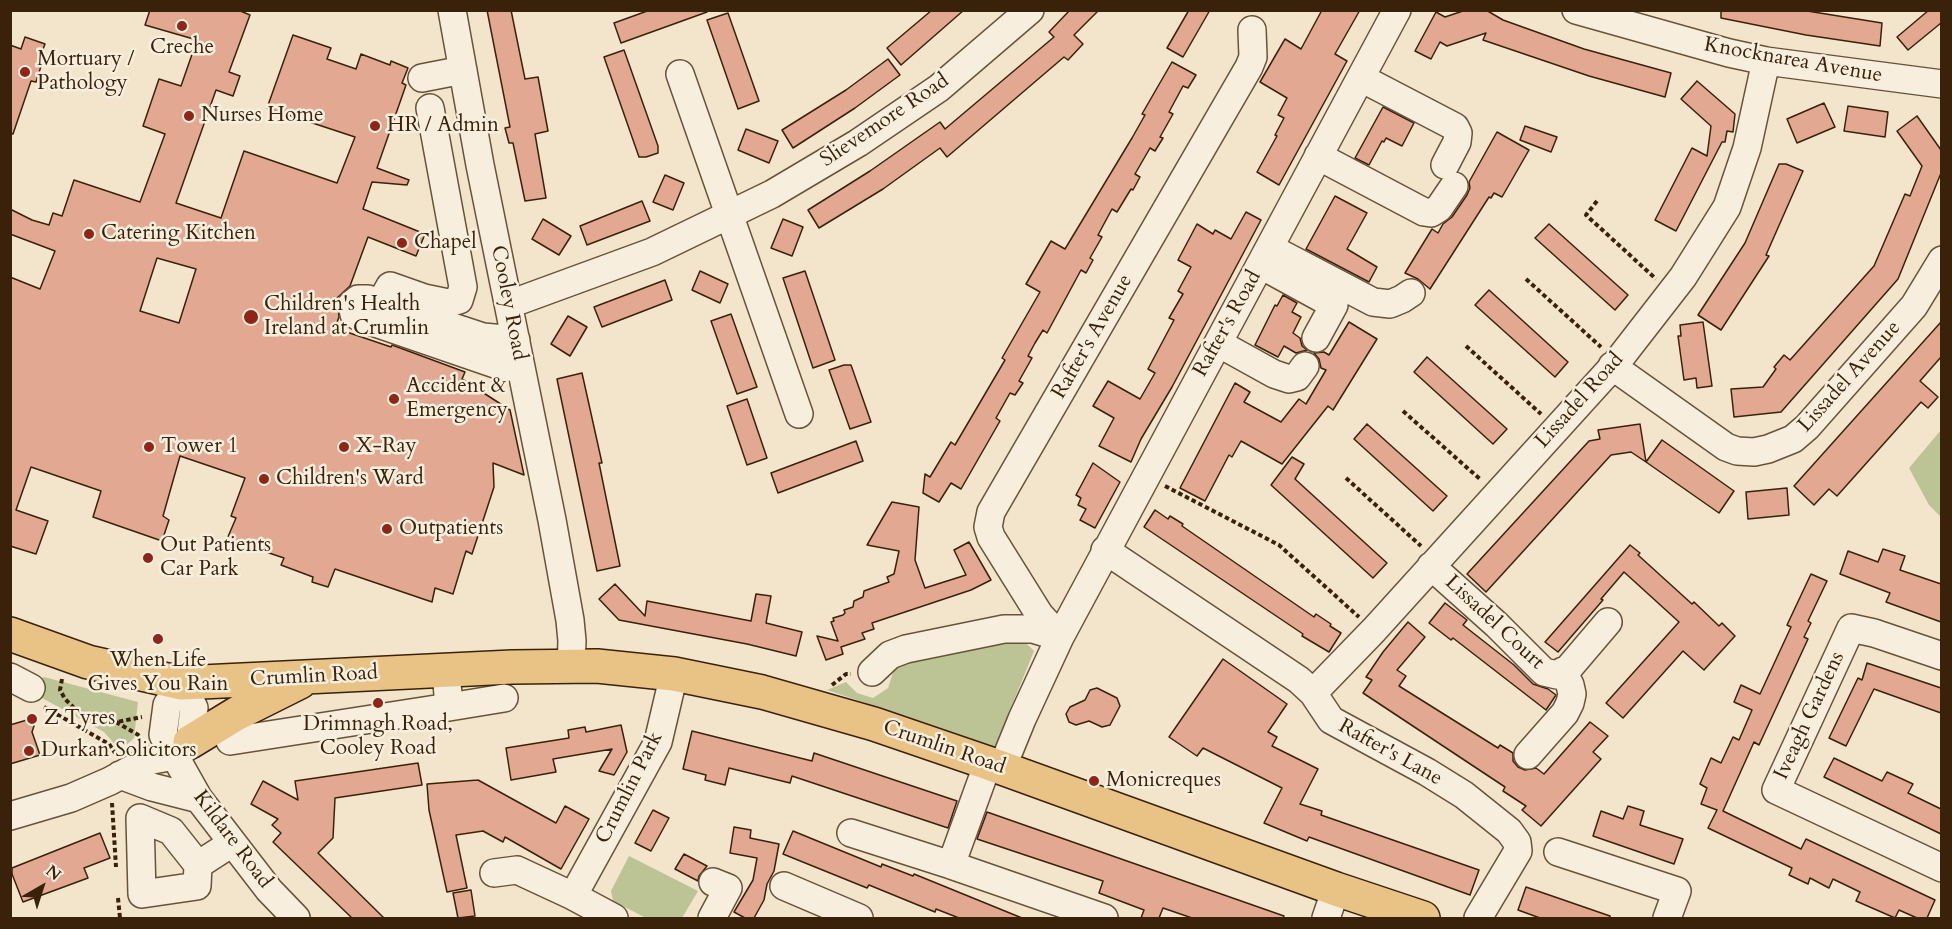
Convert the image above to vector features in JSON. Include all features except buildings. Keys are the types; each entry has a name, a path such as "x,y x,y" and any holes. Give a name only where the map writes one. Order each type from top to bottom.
{"main road":[{"name":"Crumlin Road","path":"10,634 88,662 181,683 571,666 597,666 674,674 790,698 995,765 1331,904 1423,918"},
{"path":"183,749 236,714 310,677"}],"street":[{"name":"Cooley Road","path":"452,10 570,620 571,666"},
{"name":"Slievemore Road","path":"508,303 652,252 772,194 858,143 939,88 1030,10"},
{"name":"Rafter's Road","path":"951,865 995,765 1022,719 1060,637 1396,10"},
{"name":"Knocknarea Avenue","path":"1576,10 1729,53 1766,61 1941,84"},
{"name":"Rafter's Avenue","path":"1060,637 1040,614 991,537 988,527 991,512 1250,67 1253,57 1252,30"},
{"name":"Lissadel Road","path":"1313,693 1374,630 1614,364 1671,292 1707,241 1727,207 1747,148 1766,61"},
{"path":"422,78 463,70"},
{"path":"681,74 799,414"},
{"path":"1318,156 1424,212 1431,213 1439,208 1457,142 1458,133 1455,127 1361,78"},
{"path":"380,304 390,286 424,298 448,303 459,300 463,287 430,108"},
{"path":"1265,257 1373,302 1390,304 1411,293"},
{"path":"1265,257 1334,305 1316,338"},
{"name":"Lissadel Avenue","path":"1614,364 1726,447 1737,451 1754,452 1768,449 1793,439 1807,427 1914,306 1941,260"},
{"path":"516,340 483,337 368,299 358,298 352,304 353,311 361,318 435,345 498,365 521,369"},
{"path":"1218,343 1274,374 1289,379 1297,376 1305,366"},
{"name":"Rafter's Lane","path":"1106,550 1299,680 1313,693 1331,720 1428,772 1464,795 1509,831 1517,842 1518,851 1478,918"},
{"name":"Lissadel Court","path":"1434,563 1544,672 1557,675 1568,669 1608,622"},
{"name":"Iveagh Gardens","path":"1941,656 1874,633 1851,628 1776,790 1941,868"},
{"path":"872,672 890,655 906,649 1004,629 1033,629 1060,637"},
{"path":"446,671 450,707"},
{"path":"1528,755 1565,713 1570,703 1572,694 1563,671"},
{"name":"Crumlin Park","path":"573,896 658,741 674,674"},
{"name":"Kildare Road","path":"181,683 167,705 163,735 183,749 199,799 269,890 296,918"},
{"path":"230,741 504,698"},
{"path":"10,816 71,798 147,762 183,749"},
{"path":"115,778 199,799"},
{"path":"851,832 1100,918"},
{"path":"198,865 232,843"},
{"path":"1558,852 1677,891 1667,918"},
{"path":"494,873 517,870 614,918"},
{"path":"712,918 728,888 713,882"},
{"path":"784,886 859,918"}],"path":[{"path":"1597,201 1586,215 1671,292"},
{"path":"1526,279 1614,364"},
{"path":"1466,346 1556,428"},
{"path":"1402,411 1497,495"},
{"path":"1146,476 1279,545 1374,630"},
{"path":"1346,478 1434,563"},
{"path":"62,679 60,690 73,707 93,719 103,723 148,716"},
{"path":"21,682 35,701 109,744 115,753 117,873"},
{"path":"115,722 142,738"},
{"path":"118,896 120,918"}],"green space":[{"path":"1941,430 1941,517 1929,505 1909,468"},
{"path":"1021,638 1034,651 995,747 827,690 846,682 857,693 873,698 888,688 896,663"},
{"path":"44,677 138,702 134,738 121,750 104,732 33,693 40,679"},
{"path":"629,856 698,891 682,918 646,918 613,901 611,891"}],"place":[{"name":"Creche","path":"182,26"},
{"name":"Mortuary / Pathology","path":"25,72"},
{"name":"Nurses Home","path":"189,116"},
{"name":"HR / Admin","path":"375,126"},
{"name":"Catering Kitchen","path":"89,234"},
{"name":"Chapel","path":"402,243"},
{"name":"Children's Health Ireland at Crumlin","path":"251,317"},
{"name":"Accident & Emergency","path":"394,399"},
{"name":"Tower 1","path":"149,447"},
{"name":"X-Ray","path":"344,447"},
{"name":"Children's Ward","path":"264,479"},
{"name":"Outpatients","path":"387,529"},
{"name":"Out Patients Car Park","path":"148,558"},
{"name":"When Life Gives You Rain","path":"158,639"},
{"name":"Drimnagh Road, Cooley Road","path":"378,703"},
{"name":"Z Tyres","path":"32,719"},
{"name":"Durkan Solicitors","path":"29,751"},
{"name":"Monicreques","path":"1094,781"}]}
